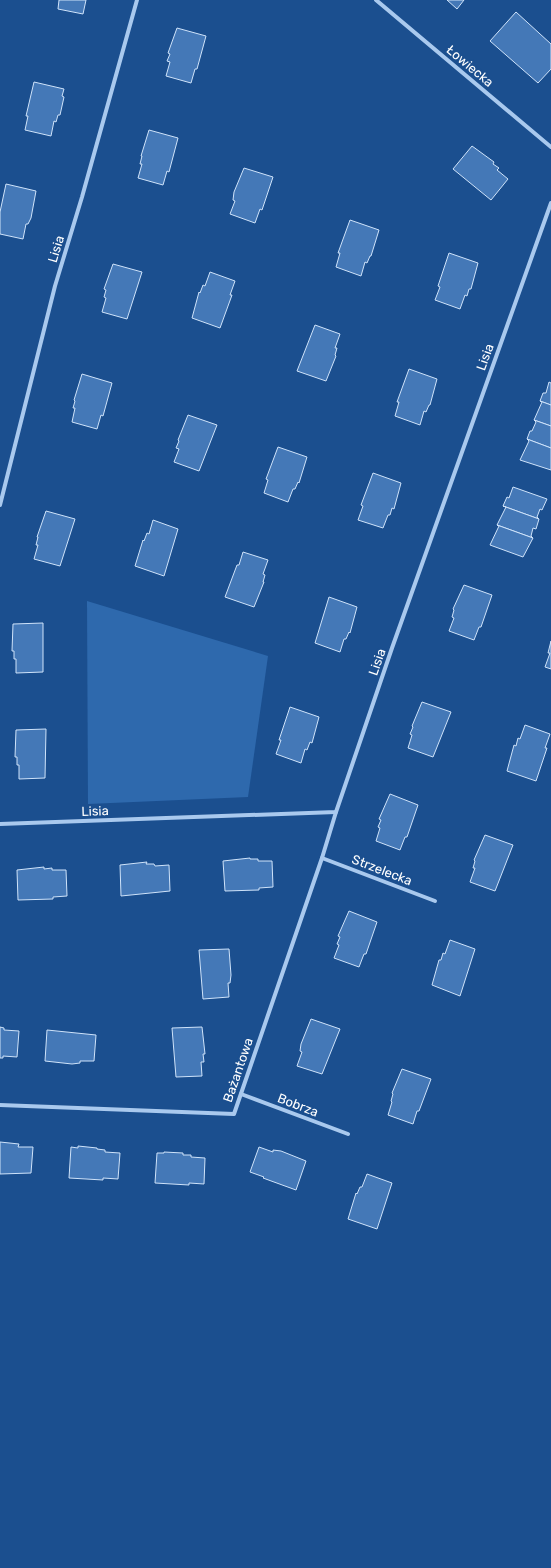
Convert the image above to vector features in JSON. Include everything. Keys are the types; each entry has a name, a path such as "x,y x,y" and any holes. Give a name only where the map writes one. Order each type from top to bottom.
{"street":[{"name":"Lisia","path":"0,505 55,286 82,197 137,0"},
{"name":"Łowiecka","path":"376,0 551,147"},
{"name":"Lisia","path":"0,824 336,812 392,648 551,203"},
{"name":"Bażantowa","path":"0,1105 234,1114 322,858 336,812"},
{"name":"Strzelecka","path":"322,858 435,901"},
{"name":"Bobrza","path":"241,1094 348,1134"}],"shaded area":[{"path":"87,601 268,656 248,797 88,804"}],"building":[{"path":"59,0 86,0 83,14 58,9"},
{"path":"447,0 464,0 457,9"},
{"path":"516,12 551,44 551,69 538,83 490,41"},
{"path":"177,28 206,36 197,69 195,69 191,83 166,76 170,62 167,61 170,54 168,53"},
{"path":"34,82 64,89 62,96 64,97 60,115 58,115 56,122 54,121 51,136 25,130 28,116 26,116"},
{"path":"149,130 178,138 169,172 167,171 163,185 138,178 142,164 140,164 141,156"},
{"path":"472,146 494,162 493,164 499,168 497,170 508,179 491,200 453,169"},
{"path":"244,168 273,177 262,210 260,209 255,223 230,214 235,201 233,200 234,192"},
{"path":"6,184 36,191 31,218 28,224 26,224 23,239 0,234 0,212"},
{"path":"350,220 379,230 371,256 367,263 365,262 361,276 336,267 340,253 338,253"},
{"path":"449,253 478,263 471,289 469,289 467,296 465,295 460,309 435,300"},
{"path":"113,264 142,272 127,319 102,312 106,298 104,297 106,290 104,289"},
{"path":"210,272 235,281 230,295 232,295 220,328 192,318 199,292 200,293 203,285 205,286"},
{"path":"315,325 340,334 335,348 337,348 336,356 326,381 297,371"},
{"path":"409,369 437,379 430,405 426,412 424,411 420,425 395,416 399,402 397,402"},
{"path":"82,374 112,383 103,416 101,415 97,429 72,422 75,408 73,408 74,400"},
{"path":"549,382 551,383 551,405 540,401 543,393 546,393"},
{"path":"540,401 551,405 551,426 534,420 542,402"},
{"path":"188,415 217,425 199,471 174,462 179,449 176,448 179,441 178,440"},
{"path":"534,420 551,426 551,448 527,439 536,422"},
{"path":"527,439 551,448 551,470 520,460 529,441"},
{"path":"278,447 307,457 299,483 298,482 295,489 293,489 288,502 264,493 268,480 266,479"},
{"path":"373,473 401,483 394,509 392,508 383,528 358,520 363,506 361,505"},
{"path":"513,487 547,499 542,510 540,509 537,517 539,519 503,506 507,497 509,498"},
{"path":"506,507 539,519 536,529 533,528 531,536 533,538 497,525"},
{"path":"46,511 75,519 60,566 34,559 38,545 36,545 37,537"},
{"path":"153,520 178,529 164,576 135,566 143,540 144,541 147,533 149,534"},
{"path":"497,525 533,538 523,557 490,545 499,526"},
{"path":"243,552 268,560 263,574 265,575 264,582 254,607 225,597"},
{"path":"464,585 492,595 481,627 479,627 474,640 449,631 454,618 452,617 453,609"},
{"path":"329,597 357,607 350,633 349,632 346,639 344,639 340,652 315,643"},
{"path":"43,623 43,672 16,673 16,659 14,659 14,651 12,651 13,624"},
{"path":"551,641 551,669 545,667 550,653 548,653"},
{"path":"422,702 451,712 433,757 408,748 412,735 410,734 413,727 412,726"},
{"path":"290,707 319,717 312,743 310,742 307,750 305,749 301,763 276,754"},
{"path":"525,725 550,734 536,781 507,771 514,745 516,746 518,738 520,739"},
{"path":"46,729 45,778 19,779 19,765 17,765 17,757 15,757 16,730"},
{"path":"390,794 418,805 407,837 405,837 400,850 376,841 380,828 378,827 381,820 379,819"},
{"path":"485,835 513,845 495,891 470,882 475,868 473,868 474,860"},
{"path":"250,858 258,859 258,861 272,861 273,887 259,888 259,890 225,891 223,861"},
{"path":"147,862 146,864 154,864 155,866 169,865 170,891 121,896 120,865"},
{"path":"44,867 44,869 52,868 52,870 66,870 67,896 53,897 53,899 18,900 17,870"},
{"path":"349,911 377,922 366,954 364,954 359,967 334,958 339,945 337,944 340,937 338,936"},
{"path":"450,940 475,949 460,996 432,985 439,960 441,960 443,953 445,954"},
{"path":"229,949 231,975 230,983 228,983 229,997 203,999 199,950"},
{"path":"311,1019 340,1029 322,1074 297,1066 302,1052 300,1051 301,1044"},
{"path":"0,1027 4,1028 4,1030 19,1031 17,1057 3,1056 3,1058 0,1058"},
{"path":"202,1027 205,1054 203,1054 204,1062 201,1062 202,1076 176,1077 172,1028"},
{"path":"47,1030 96,1035 94,1061 80,1061 80,1063 72,1064 45,1061"},
{"path":"402,1069 431,1079 413,1124 388,1115 392,1102 392,1093"},
{"path":"0,1142 19,1144 18,1147 33,1147 31,1173 0,1174"},
{"path":"78,1146 97,1148 105,1150 105,1152 120,1153 118,1179 103,1178 103,1180 69,1178 71,1147 78,1148"},
{"path":"259,1147 273,1152 273,1150 281,1151 306,1161 296,1190 250,1172"},
{"path":"157,1153 183,1153 183,1155 191,1155 191,1157 205,1158 204,1184 189,1183 189,1185 155,1183"},
{"path":"367,1174 392,1183 377,1229 348,1219 356,1193 357,1194 360,1187 362,1187"}]}
